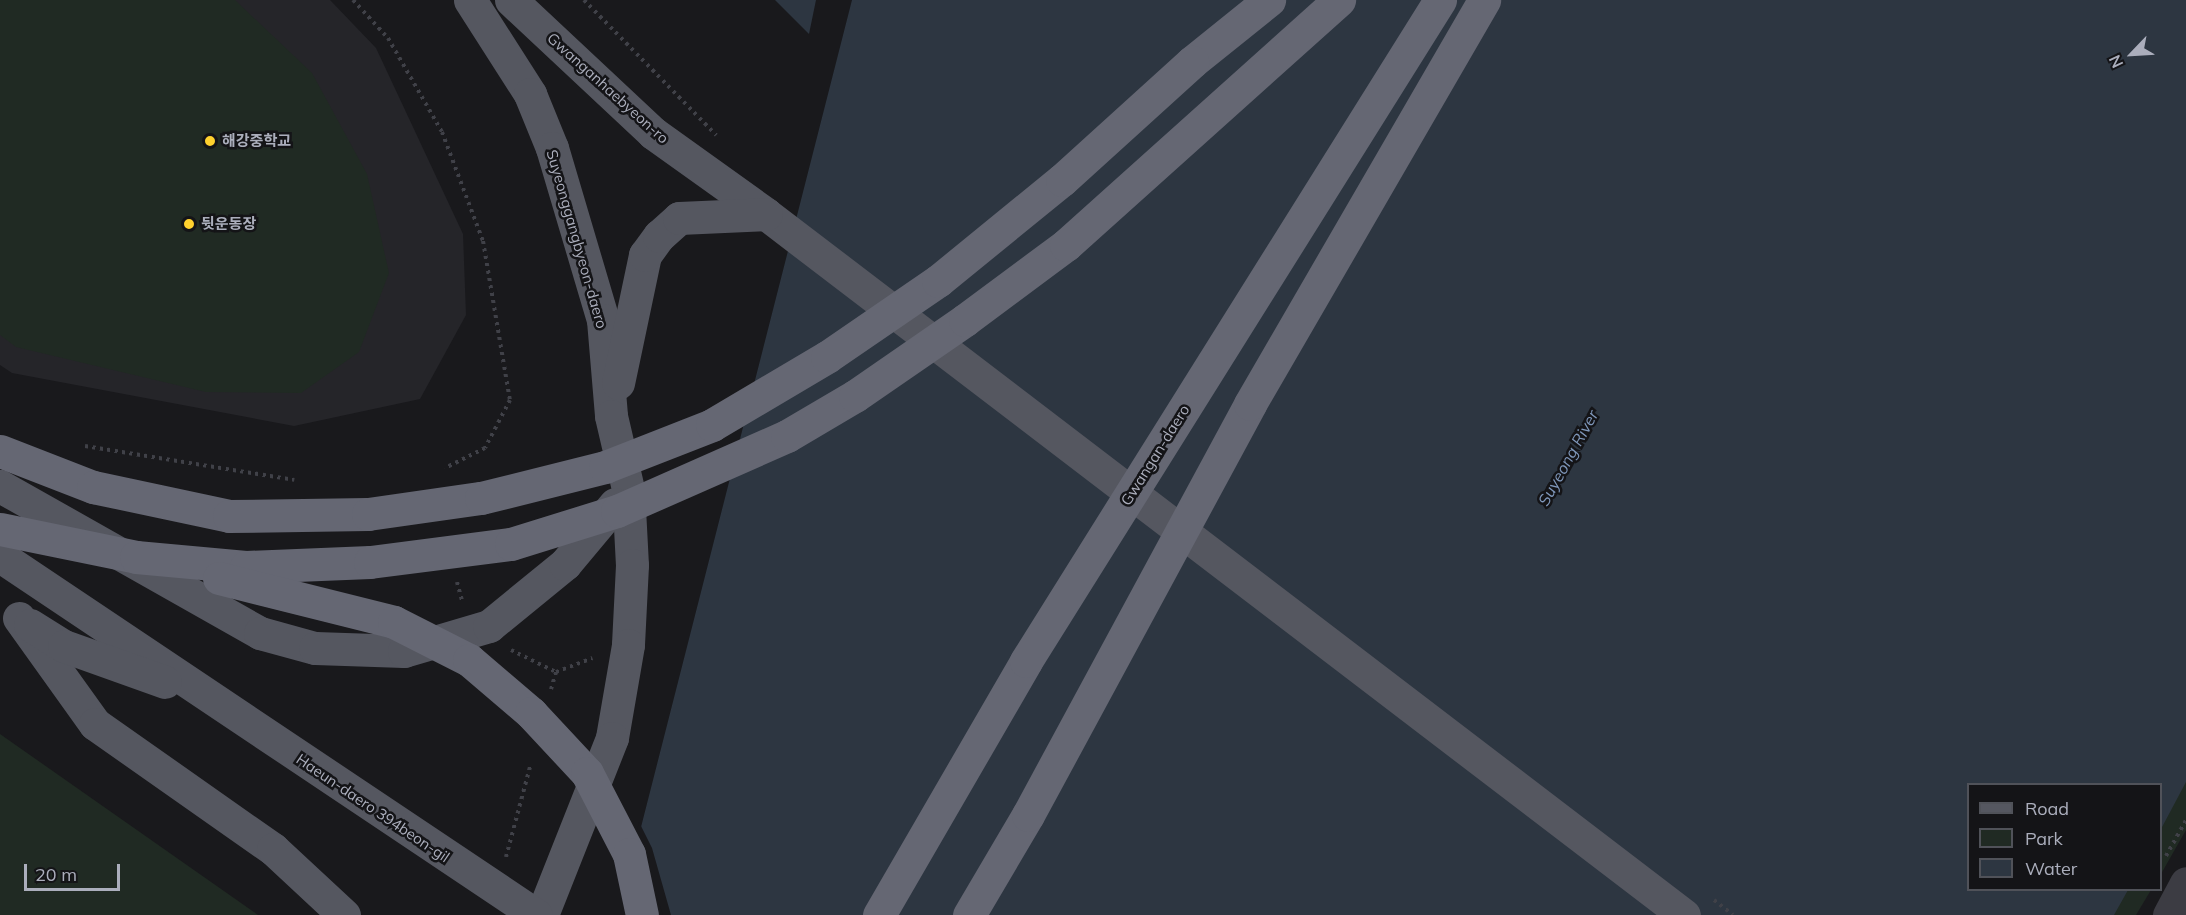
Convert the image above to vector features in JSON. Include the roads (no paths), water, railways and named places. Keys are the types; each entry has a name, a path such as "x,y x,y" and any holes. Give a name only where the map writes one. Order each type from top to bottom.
{"highway":[{"path":"0,451 93,487 229,516 368,514 481,498 605,467 712,425 827,357 938,281 1062,180 1192,62 1269,0"},
{"path":"136,557 246,567 370,562 511,544 617,511 726,466 787,436 855,396 1066,245 1339,0"},
{"name":"Gwangan-daero","path":"879,915 1026,661 1440,0"},
{"path":"969,915 1028,815 1250,404 1484,0"},
{"path":"0,527 136,557 394,622 469,660 531,713 587,773 628,854 642,915"}],"main road":[{"name":"Suyeonggangbyeon-daero","path":"470,0 530,94 552,148 603,320 611,416 628,489 632,565 628,645 612,738 542,915"},
{"name":"Gwanganhaebyeon-ro","path":"511,0 653,133 766,214 1684,915"},
{"path":"611,416 645,255 659,236 679,218 766,214"},
{"path":"0,486 260,633 315,648 404,651 489,626 566,564 628,489"},
{"name":"Haeun-daero 394beon-gil","path":"0,527 211,698"},
{"name":"Haeun-daero 394beon-gil","path":"0,556 536,915"},
{"path":"9,612 95,724 273,849 344,915"},
{"name":"Haeun-daero 394beon-gil","path":"9,612 64,646 211,698"}],"street":[{"path":"2169,915 2186,884"}],"water":[{"path":"775,0 816,0 809,34"},
{"name":"Suyeong River","path":"852,0 2186,0 2186,782 2162,827 2162,783 1967,783 1967,891 2127,891 2114,915 666,915 660,896 627,882"}],"place":[{"name":"해강중학교","path":"210,141"},
{"name":"뒷운동장","path":"189,224"}]}
